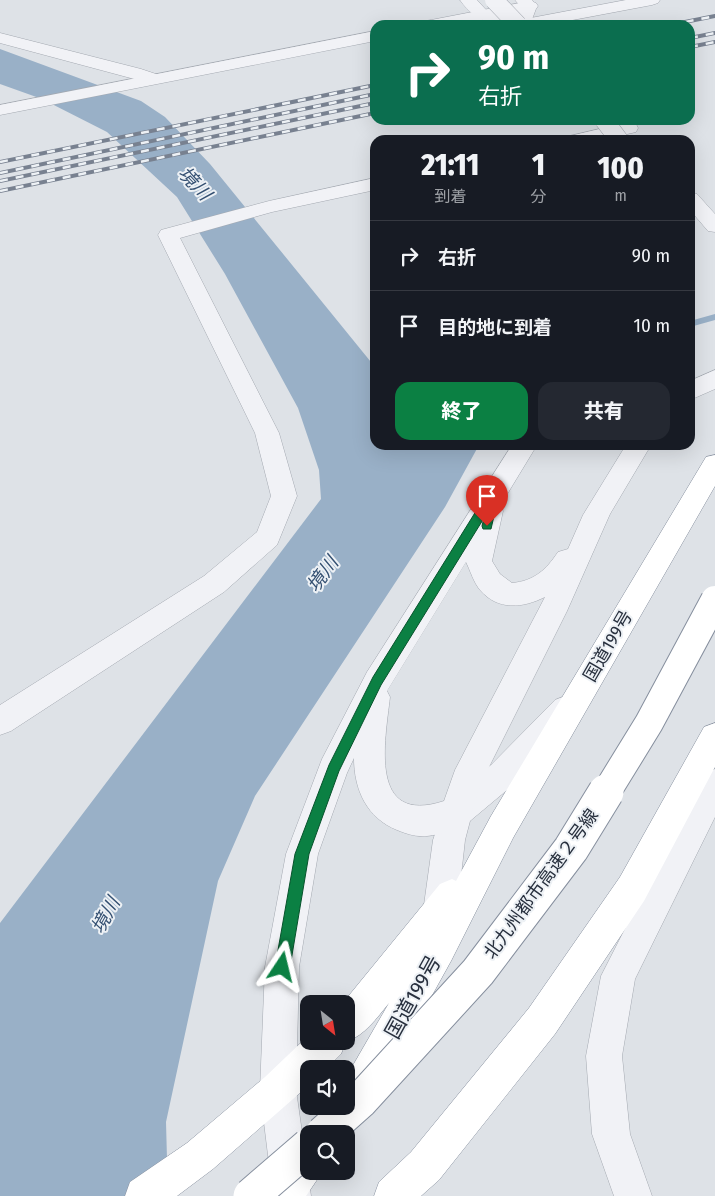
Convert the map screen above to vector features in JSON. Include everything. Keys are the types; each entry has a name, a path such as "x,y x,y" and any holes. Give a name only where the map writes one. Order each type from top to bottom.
{"highway":[{"name":"国道199号","path":"333,1125 373,1069 439,949 502,827 712,470"},
{"name":"北九州都市高速２号線","path":"333,1125 360,1101 478,972 571,849 649,723 715,600"},
{"path":"393,1196 425,1166 542,1021 632,889 715,738"},
{"name":"国道199号","path":"355,1016 440,912 502,827"},
{"path":"144,1196 200,1156 278,1090 319,1050"},
{"path":"251,1196 300,1154"}],"street":[{"path":"468,0 482,15 501,20"},
{"path":"494,0 515,20"},
{"path":"546,20 652,0"},
{"path":"456,20 532,3"},
{"path":"523,20 532,3"},
{"path":"0,127 53,116 154,88 370,37"},
{"path":"0,38 135,73 154,88"},
{"path":"0,110 123,85 154,88 261,76"},
{"path":"614,125 627,132"},
{"path":"608,135 627,132"},
{"path":"0,720 214,584 268,538 284,496 267,433 168,235 269,207 370,185"},
{"path":"695,204 715,226"},
{"path":"695,389 715,378"},
{"path":"293,1185 278,1090 282,967 302,854 333,769 377,681 522,450"},
{"path":"495,490 480,561 490,582 508,595 528,593 547,584 560,571 636,450"},
{"path":"440,912 449,840 466,780 553,610 601,506"},
{"path":"377,681 369,757 372,784 384,808 407,821 435,821 457,812 502,774 582,691"},
{"path":"633,1196 611,1134 604,1056 618,976 715,784"}],"water":[{"name":"境川","path":"0,49 141,101 165,117 210,164 370,361 370,450 476,450 445,507 255,796 218,881 166,1122 168,1196 0,1196 0,923 321,499 319,470 298,408 225,274 177,197 107,132 42,99 0,84"}],"waterway":[{"path":"695,323 715,317"}],"railway":[{"path":"695,20 715,16"},
{"path":"695,37 715,33"},
{"path":"695,46 715,42"},
{"path":"0,162 370,86"},
{"path":"0,173 370,95"},
{"path":"0,181 370,104"},
{"path":"0,191 370,114"}],"route":[{"path":"282,967 302,854 333,769 377,681 495,490 487,526"}]}
